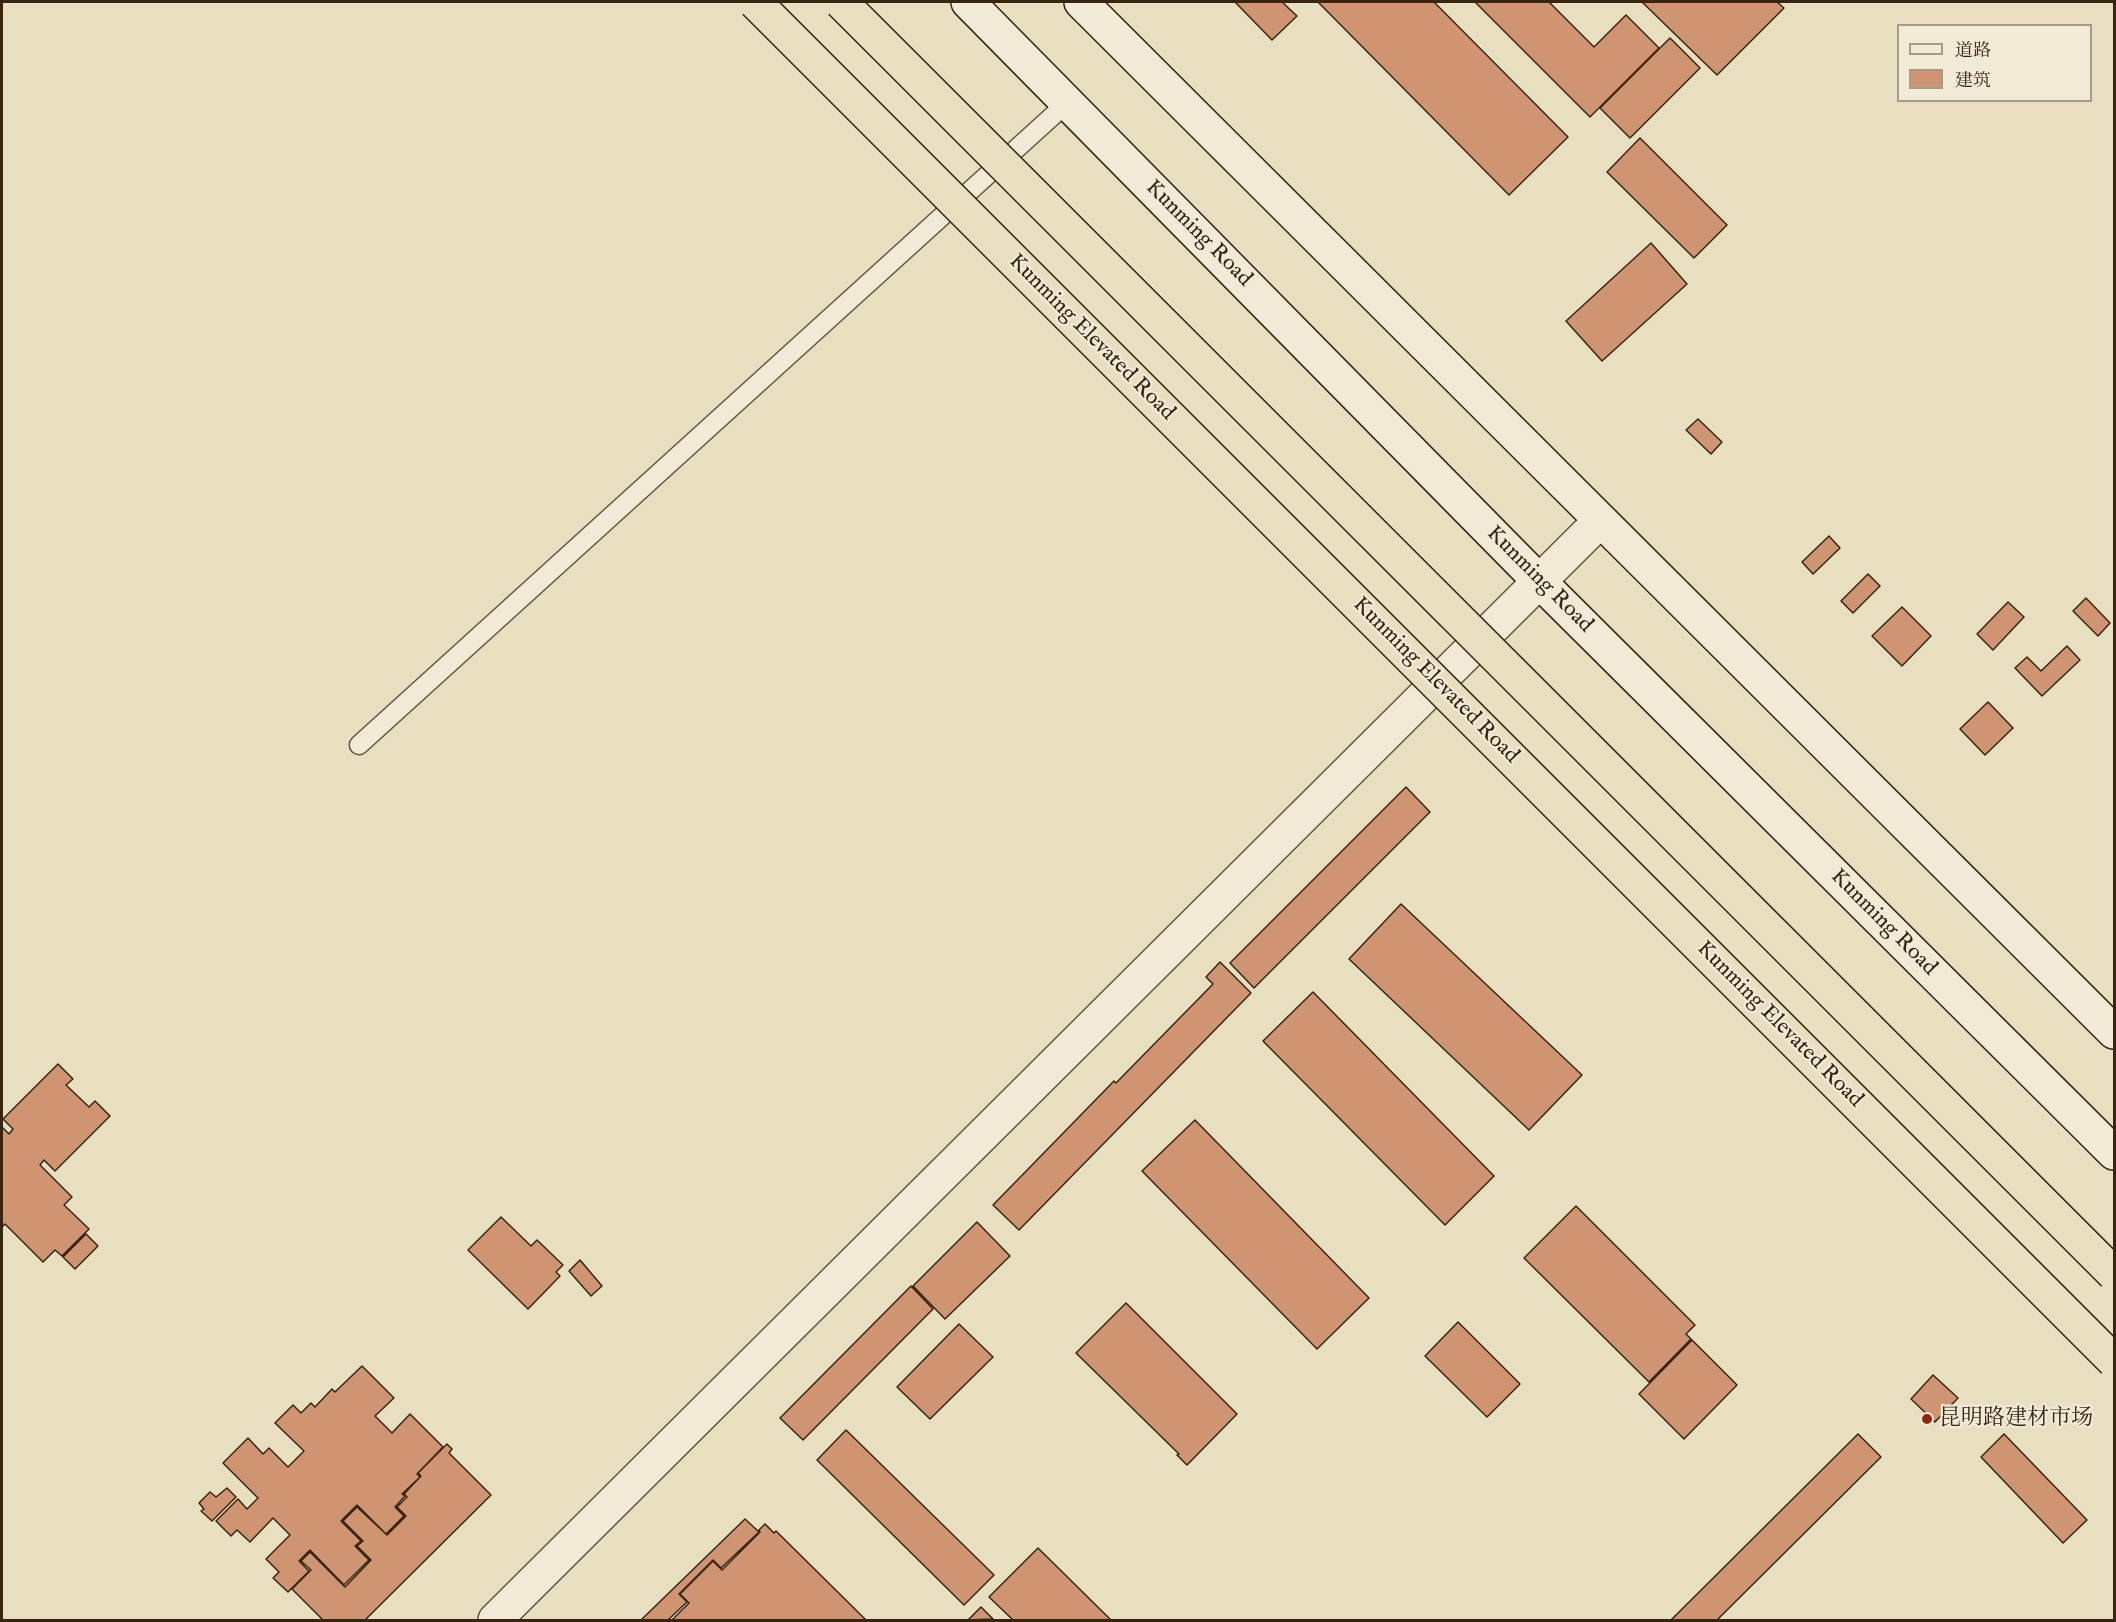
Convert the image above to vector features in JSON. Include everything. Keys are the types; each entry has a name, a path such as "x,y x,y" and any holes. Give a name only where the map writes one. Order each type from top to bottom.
{"highway":[{"name":"Kunming Elevated Road","path":"755,2 2115,1361"},
{"path":"841,2 2115,1274"}],"main road":[{"name":"Kunming Road","path":"968,2 1539,580 2115,1154"},
{"path":"1081,2 2115,1032"},
{"path":"495,1620 1600,521"}],"lane":[{"path":"359,745 1068,102"}],"building":[{"path":"1235,2 1282,2 1297,16 1272,40"},
{"path":"1318,2 1434,2 1568,137 1509,195"},
{"path":"1475,2 1549,2 1594,47 1626,15 1659,48 1590,117"},
{"path":"1642,2 1777,2 1784,8 1717,75"},
{"path":"1670,38 1700,68 1630,138 1600,108"},
{"path":"1640,138 1727,225 1694,258 1607,172"},
{"path":"1651,243 1687,284 1602,361 1566,321"},
{"path":"1698,419 1722,442 1711,454 1686,430"},
{"path":"1829,536 1840,548 1813,574 1802,562"},
{"path":"1868,574 1880,586 1853,613 1841,601"},
{"path":"2086,598 2110,623 2098,636 2073,611"},
{"path":"2008,602 2024,617 1993,650 1977,634"},
{"path":"1902,607 1931,636 1902,666 1872,636"},
{"path":"2067,646 2080,660 2042,696 2015,668 2027,657 2041,671"},
{"path":"1988,702 2013,728 1985,755 1960,729"},
{"path":"1406,787 1430,812 1254,988 1230,963"},
{"path":"1401,904 1582,1075 1529,1130 1349,959"},
{"path":"1220,962 1251,993 1019,1230 993,1205 1213,984 1206,977"},
{"path":"1313,992 1494,1176 1445,1225 1263,1041"},
{"path":"58,1064 73,1079 66,1085 89,1107 95,1101 110,1116 55,1171 44,1160 40,1165 72,1197 64,1205 89,1229 62,1256 55,1250 43,1262 5,1224 2,1227 2,1127 9,1134 13,1129 3,1119"},
{"path":"1195,1120 1369,1298 1317,1349 1142,1171"},
{"path":"1576,1206 1695,1325 1686,1334 1691,1339 1649,1382 1524,1258"},
{"path":"501,1217 531,1246 537,1240 563,1265 556,1272 560,1276 528,1309 468,1250"},
{"path":"977,1222 1010,1256 945,1319 913,1286"},
{"path":"86,1234 98,1246 75,1269 63,1257"},
{"path":"580,1260 602,1286 591,1296 569,1271"},
{"path":"911,1286 933,1309 803,1440 780,1418"},
{"path":"1126,1303 1237,1414 1187,1465 1177,1455 1179,1454 1076,1353"},
{"path":"1458,1322 1520,1384 1487,1417 1425,1356"},
{"path":"959,1324 993,1357 930,1419 897,1387"},
{"path":"1692,1340 1737,1385 1684,1439 1639,1394"},
{"path":"362,1366 394,1398 375,1416 392,1433 410,1414 443,1447 417,1474 420,1477 402,1494 405,1496 395,1507 404,1516 386,1534 357,1505 341,1521 361,1541 355,1546 369,1560 344,1585 310,1550 299,1561 309,1571 288,1592 273,1578 279,1572 266,1559 290,1535 273,1518 250,1542 237,1530 231,1536 216,1521 238,1499 247,1509 258,1498 223,1463 248,1438 263,1454 269,1448 288,1467 304,1451 275,1423 293,1405 301,1413 311,1403 315,1407 332,1389 335,1392"},
{"path":"1933,1375 1958,1398 1935,1422 1911,1399"},
{"path":"846,1430 994,1575 964,1605 817,1460"},
{"path":"1858,1434 1881,1457 1717,1620 1671,1620"},
{"path":"2004,1434 2087,1520 2063,1543 1981,1457"},
{"path":"447,1444 452,1449 449,1453 491,1495 365,1620 323,1620 292,1589 311,1570 301,1561 310,1552 345,1587 371,1560 357,1546 363,1541 343,1521 357,1507 387,1535 406,1516 397,1507 407,1497 404,1494 421,1476 418,1473"},
{"path":"227,1488 236,1497 212,1521 201,1511 204,1509 199,1503 210,1492 216,1497"},
{"path":"745,1519 759,1532 721,1568 713,1560 679,1594 687,1602 668,1620 641,1620"},
{"path":"765,1524 774,1533 776,1531 866,1620 672,1620 689,1603 680,1594 713,1561 722,1570 760,1532 759,1530"},
{"path":"1038,1548 1111,1620 1013,1620 989,1597"},
{"path":"981,1607 993,1619 968,1620"}],"place":[{"name":"昆明路建材市场","path":"1927,1419"}]}
